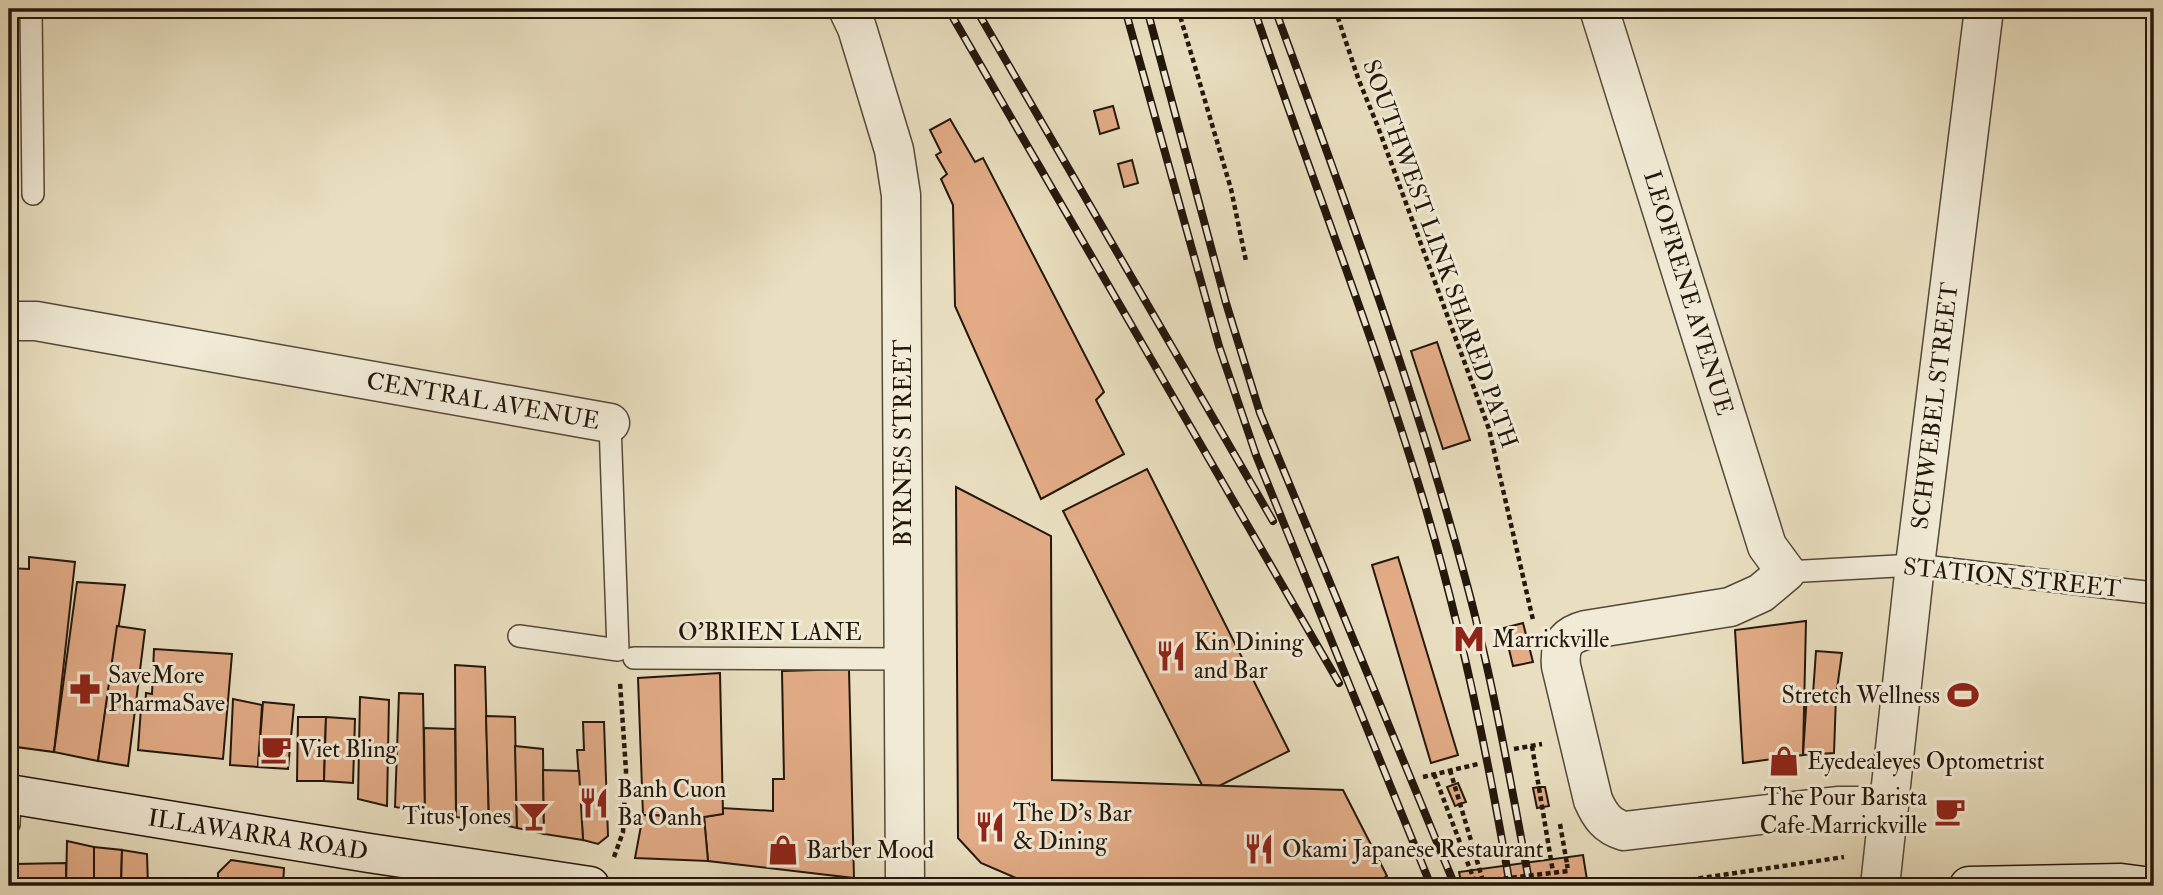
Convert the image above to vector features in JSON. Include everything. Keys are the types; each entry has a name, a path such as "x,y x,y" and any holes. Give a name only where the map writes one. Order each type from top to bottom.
{"street":[{"name":"BYRNES STREET","path":"848,9 857,28 894,150 901,195 905,886"},
{"name":"LEOFRENE AVENUE","path":"1599,9 1767,546 1786,572"},
{"name":"SCHWEBEL STREET","path":"1880,886 1915,565 1984,9"},
{"name":"CENTRAL AVENUE","path":"9,321 36,321 610,423"},
{"path":"1786,572 1761,593 1730,607 1575,633 1566,639 1561,648 1561,666 1592,800 1605,822 1615,828 1634,831 1837,806 1889,806"},
{"name":"ILLAWARRA ROAD","path":"9,794 590,886"},
{"path":"1969,886 2121,883 2144,886"}],"lane":[{"path":"31,9 33,194"},
{"name":"CENTRAL AVENUE","path":"610,423 626,654"},
{"name":"STATION STREET","path":"1786,572 1915,565 2154,593"},
{"name":"O'BRIEN LANE","path":"519,636 626,654 905,659"},
{"path":"9,794 9,824"}],"path":[{"path":"1178,9 1231,189 1246,261"},
{"name":"SOUTHWEST LINK SHARED PATH","path":"1335,9 1358,78 1489,429 1540,649 1561,666"},
{"path":"614,857 623,832 626,654"},
{"path":"1514,749 1547,743"},
{"path":"1532,746 1553,873"},
{"path":"1423,777 1478,764"},
{"path":"1450,770 1483,881"},
{"path":"1434,774 1475,882 1553,873 1568,870 1567,864"},
{"path":"1648,886 1845,857"},
{"path":"1525,876 1526,886"}],"building":[{"path":"1113,106 1119,128 1100,134 1094,111"},
{"path":"950,119 975,162 983,158 1104,392 1096,400 1124,454 1041,499 955,306 953,205 941,179 947,174 936,155 941,152 930,130"},
{"path":"1132,160 1138,183 1124,187 1118,164"},
{"path":"1437,342 1470,440 1443,449 1411,351"},
{"path":"1147,469 1289,751 1219,786 1202,785 1063,511"},
{"path":"956,487 1051,536 1052,780 1343,790 1387,876 1371,886 1023,881 981,863 958,838"},
{"path":"29,557 75,562 54,752 9,746 9,568 29,569"},
{"path":"1398,557 1458,755 1431,763 1372,565"},
{"name":"SaveMore PharmaSave","path":"77,582 125,585 98,761 54,752"},
{"path":"1806,621 1803,755 1743,763 1735,630"},
{"path":"1523,623 1533,662 1513,666 1504,628"},
{"path":"117,626 145,630 128,766 98,761"},
{"path":"154,649 232,654 223,759 138,750 141,708 145,709 146,693 152,694"},
{"path":"1816,651 1842,653 1836,696 1813,694"},
{"path":"455,665 485,667 489,822 456,817"},
{"path":"849,669 854,878 708,861 704,817 723,814 722,808 773,811 773,779 784,779 782,671"},
{"path":"720,673 723,814 704,817 643,815 638,678"},
{"path":"399,693 423,694 425,812 395,807"},
{"path":"1807,694 1836,696 1834,753 1803,755"},
{"path":"360,697 389,700 387,806 358,799"},
{"path":"233,699 262,705 258,767 230,765"},
{"path":"263,702 294,705 288,769 258,767"},
{"path":"486,716 515,717 517,828 489,822"},
{"path":"298,717 326,717 324,781 297,781"},
{"path":"326,717 355,719 353,783 324,781"},
{"name":"Banh Cuon Ba Oanh","path":"583,722 604,722 608,836 598,844 583,840 577,750 584,750"},
{"path":"424,728 455,729 456,817 425,812"},
{"path":"515,746 543,749 544,834 517,828"},
{"path":"543,770 579,771 583,840 544,834"},
{"path":"1458,783 1466,802 1455,806 1447,787"},
{"path":"1545,787 1549,806 1537,808 1533,788"},
{"path":"643,815 704,817 708,861 635,858"},
{"path":"67,841 94,847 94,886 66,886"},
{"path":"94,847 122,850 121,886 94,886"},
{"path":"122,850 147,854 148,886 121,886"},
{"path":"1583,855 1588,886 1462,886 1459,872"},
{"path":"231,860 284,868 283,886 218,886 218,873"},
{"path":"66,863 66,886 15,886 15,864"},
{"path":"283,878 313,883 313,886 283,886"},
{"path":"211,879 211,886 160,886 160,880"}],"railway":[{"path":"948,9 1339,683"},
{"path":"976,9 1273,521"},
{"path":"1125,9 1219,346 1256,455 1431,886"},
{"path":"1147,9 1226,303 1260,413 1455,886"},
{"path":"1254,9 1383,376 1423,499 1450,595 1472,691 1510,886"},
{"path":"1275,9 1377,293 1446,508 1485,656 1530,886"}],"place":[{"name":"Marrickville","path":"1469,639"},
{"name":"Kin Dining and Bar","path":"1171,656"},
{"name":"SaveMore PharmaSave","path":"85,689"},
{"name":"Stretch Wellness","path":"1963,695"},
{"name":"Viet Bling","path":"276,749"},
{"name":"Eyedealeyes Optometrist","path":"1784,761"},
{"name":"Banh Cuon Ba Oanh","path":"594,803"},
{"name":"The Pour Barista Cafe Marrickville","path":"1950,811"},
{"name":"Titus Jones","path":"534,816"},
{"name":"The D's Bar & Dining","path":"990,827"},
{"name":"Okami Japanese Restaurant","path":"1259,849"},
{"name":"Barber Mood","path":"783,850"}]}
